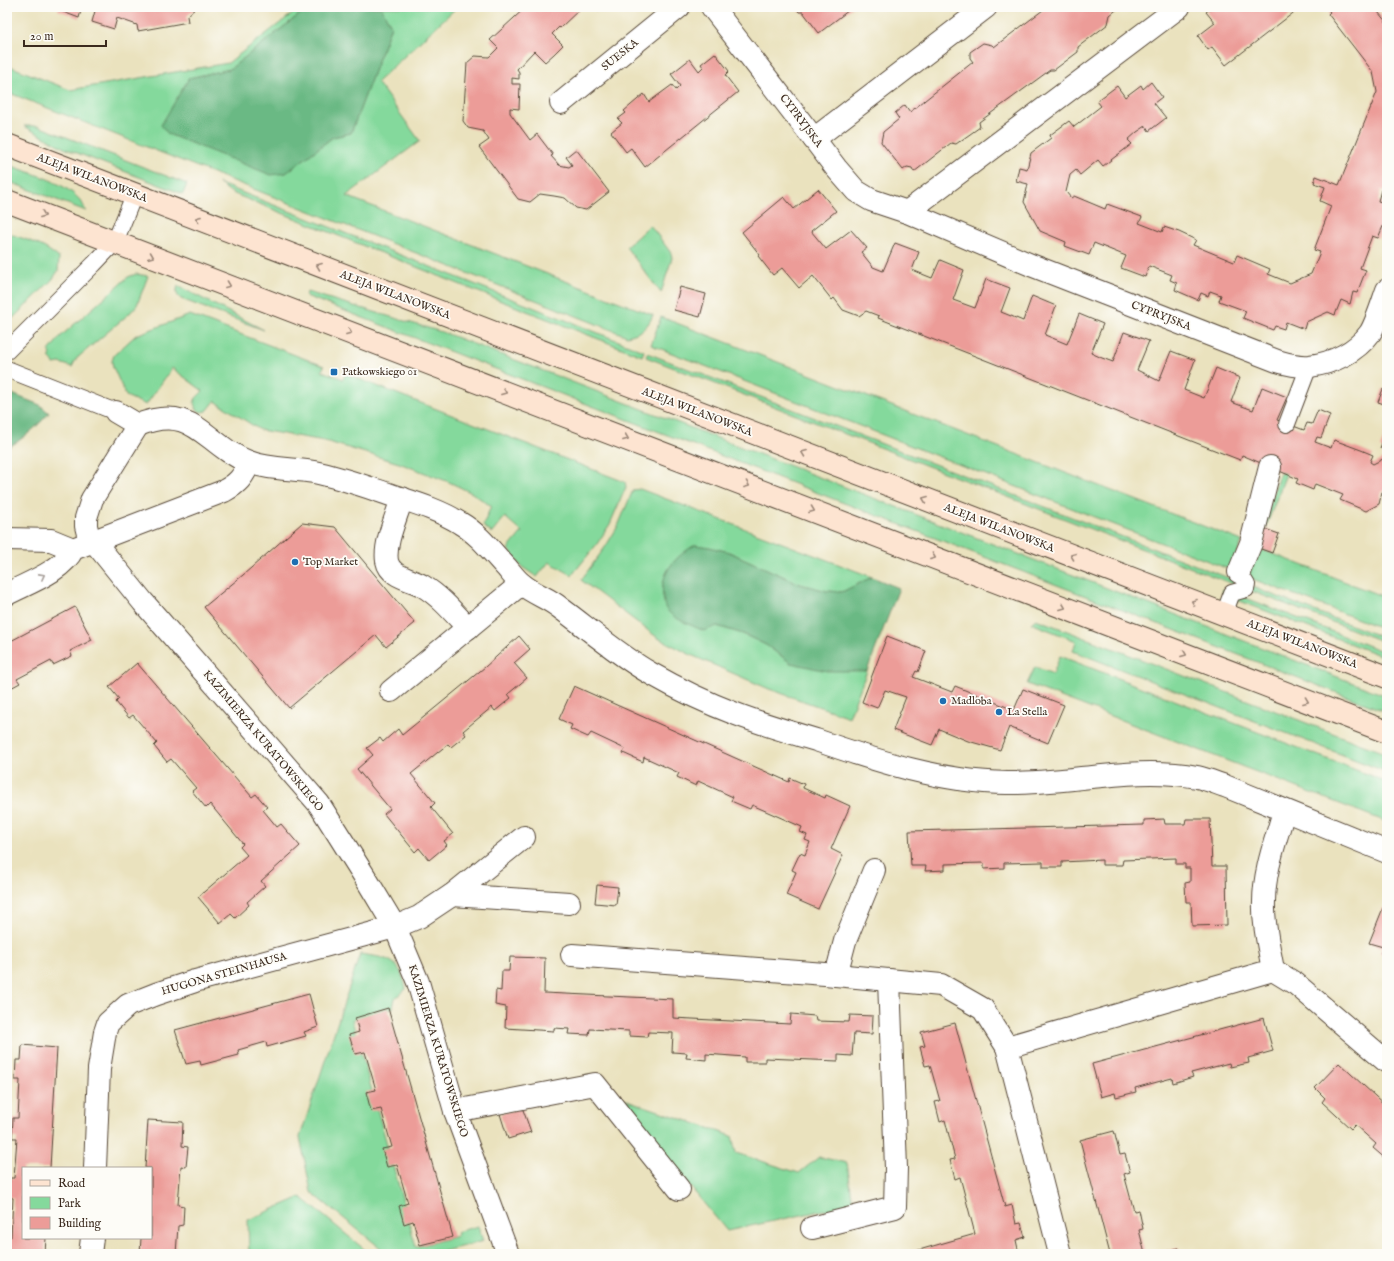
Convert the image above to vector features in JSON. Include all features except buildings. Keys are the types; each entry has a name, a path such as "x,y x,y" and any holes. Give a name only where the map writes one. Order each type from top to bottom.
{"main road":[{"name":"ALEJA WILANOWSKA","path":"7,146 1387,677"},
{"path":"7,201 1387,732"}],"street":[{"name":"SUESKA","path":"561,103 679,7"},
{"name":"CYPRYJSKA","path":"712,7 836,168 856,191 871,200 907,212 1031,265 1276,361 1292,365 1309,366 1327,363 1358,346 1371,332 1387,290"},
{"path":"814,139 986,7"},
{"path":"907,212 1179,7"},
{"path":"116,412 138,425"},
{"path":"83,545 88,534 86,518 92,499 138,425 152,420 175,418 186,421 226,450 249,462 264,466 329,475 402,498 458,522 473,531 521,584 555,604 613,649 650,673 703,700 738,715 859,755 946,776 1003,783 1029,783 1134,773 1176,774 1200,778 1219,784 1387,852"},
{"path":"7,594 59,566 83,545 224,491 237,483 246,470 249,462"},
{"path":"1239,572 1251,543 1270,467"},
{"path":"402,498 389,541 387,552 389,566 393,571 423,586 439,598 468,628"},
{"path":"7,539 51,540 83,545"},
{"name":"KAZIMIERZA KURATOWSKIEGO","path":"83,545 319,804 365,877 395,928 418,982 455,1111 508,1254"},
{"path":"391,691 521,584"},
{"path":"1273,970 1266,934 1264,900 1271,856 1284,811"},
{"name":"HUGONA STEINHAUSA","path":"95,1167 99,1069 105,1032 108,1023 128,1005 195,981 395,928 419,917 452,895 524,837"},
{"path":"836,975 845,941 874,870"},
{"path":"452,895 569,903"},
{"path":"572,955 836,975 941,985 983,1009 1007,1047 1060,1254"},
{"path":"1007,1047 1273,970 1296,984 1387,1062"},
{"path":"812,1228 895,1208 896,1168 889,980"},
{"path":"455,1111 595,1084 679,1189"},
{"path":"90,1254 92,1239"}],"lane":[{"path":"7,351 115,242 134,195"},
{"path":"1287,424 1309,366"},
{"path":"7,369 116,412"},
{"path":"1224,614 1232,593 1246,589 1247,585 1239,572"}],"green space":[{"path":"301,7 309,7 230,69 189,78 168,134 271,174 286,173 333,137 351,133 391,26 381,7 457,7 377,82 420,141 346,196 653,315 649,323 640,331 627,336 7,92 7,65 70,90 228,63"},
{"path":"309,7 381,7 391,26 351,133 333,137 286,173 271,175 168,134 161,125 189,78 230,69"},
{"path":"24,126 38,126 187,184 183,194 64,148"},
{"path":"7,164 46,178 64,187 80,200 86,211 7,181"},
{"path":"218,183 644,351 642,356 232,193"},
{"path":"650,225 671,253 672,258 661,293 626,247"},
{"path":"7,233 48,249 59,258 58,271 52,280 7,324"},
{"path":"136,274 148,276 137,305 130,313 76,359 72,367 60,363 54,364 50,358 49,351 61,336 128,277"},
{"path":"178,286 264,330 181,299 177,293"},
{"path":"307,292 445,333 1387,696 1387,712 306,296"},
{"path":"190,315 324,366 322,371 343,379 346,374 625,482 626,487 610,524 597,544 572,575 549,562 537,577 522,567 508,549 522,532 505,517 492,533 483,526 491,506 472,493 449,482 399,463 325,441 260,430 215,401 207,411 201,412 196,409 194,403 196,398 203,391 172,368 146,405 126,396 113,367 112,361 114,355 136,335"},
{"path":"661,317 1242,541 1231,570 651,345"},
{"path":"647,353 1234,580 1233,584 646,357"},
{"path":"7,392 40,405 49,413 30,432 7,448"},
{"path":"1280,472 1286,474 1258,548 1387,598 1387,630 1247,577"},
{"path":"640,489 872,577 842,592 827,591 800,584 729,552 695,545 717,626 743,634 766,645 791,663 867,671 849,717 769,689 691,655 658,638 581,580 606,546 618,526 633,490"},
{"path":"695,545 729,552 800,584 827,591 842,592 872,577 899,588 867,671 827,671 791,663 766,645 743,634 717,626 704,631 669,613 665,606 662,588 666,573 681,554"},
{"path":"1247,585 1387,639 1387,643 1246,589"},
{"path":"1223,589 1387,653 1387,658 1222,594"},
{"path":"1036,619 1387,754 1387,772 1073,651 1076,641 1031,623"},
{"path":"1060,656 1387,782 1387,822 1027,684 1035,667 1053,674"},
{"path":"360,954 391,961 400,971 406,989 395,998 393,1008 352,1020 416,1247 457,1236 456,1232 478,1226 483,1241 433,1254 388,1254 311,1192 300,1137"},
{"path":"615,1096 732,1136 736,1153 799,1173 819,1157 847,1163 853,1204 727,1231"},
{"path":"301,1197 370,1254 249,1254 248,1220"}],"place":[{"name":"Patkowskiego 01","path":"334,372"},
{"name":"Top Market","path":"295,562"},
{"name":"Madloba","path":"943,701"},
{"name":"La Stella","path":"999,712"}]}
